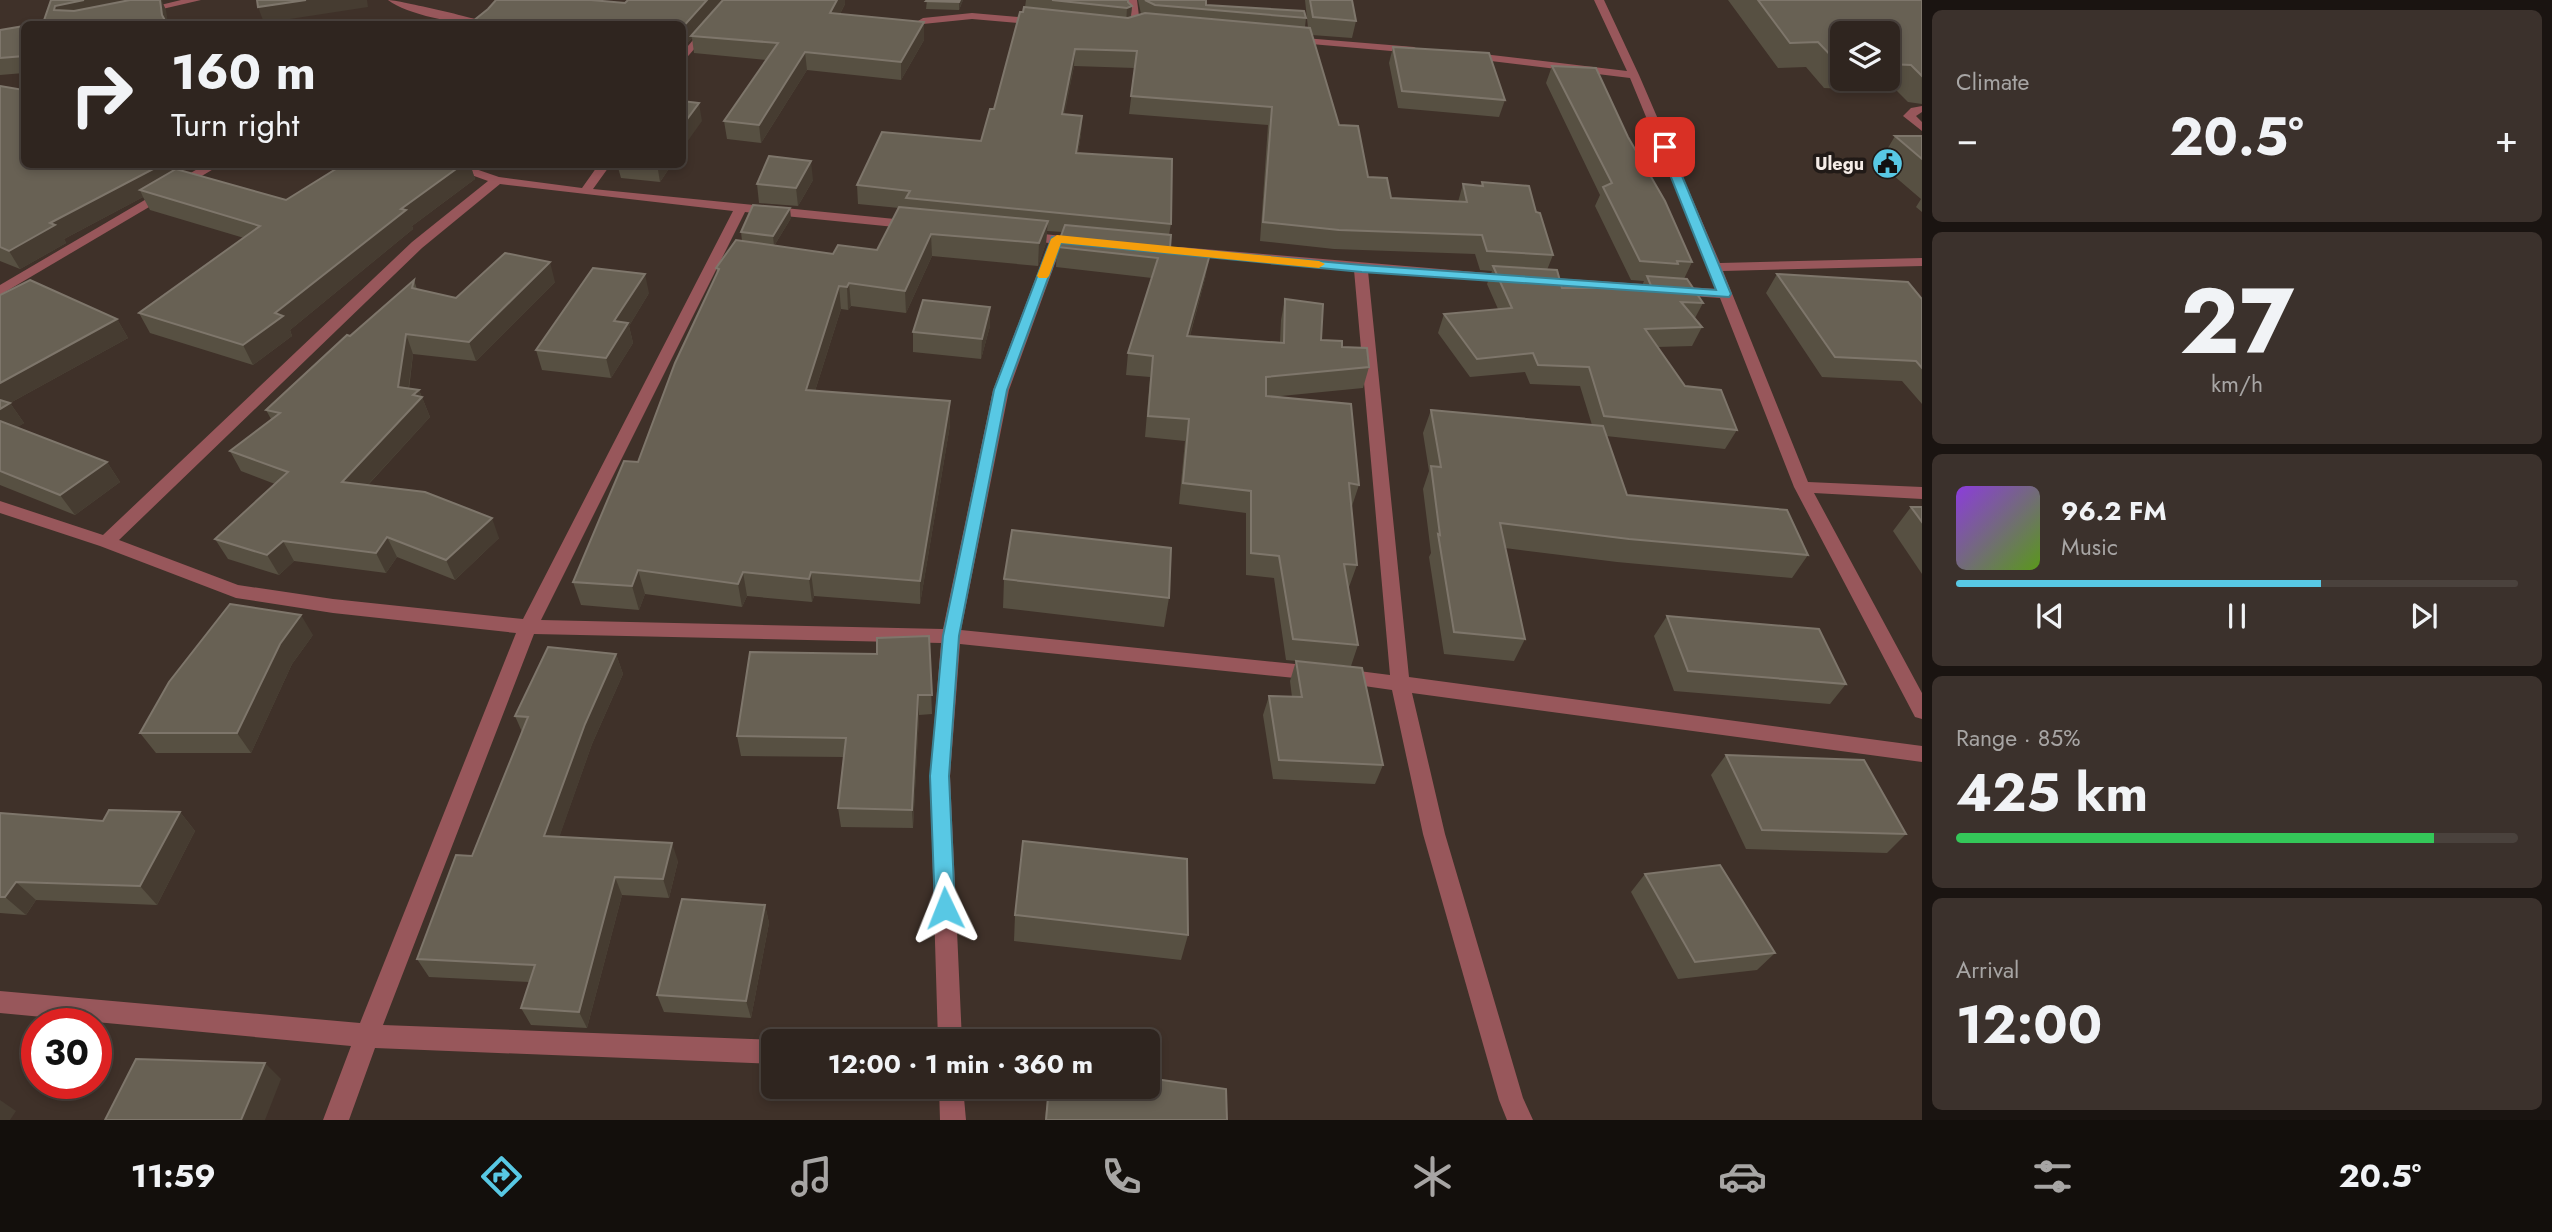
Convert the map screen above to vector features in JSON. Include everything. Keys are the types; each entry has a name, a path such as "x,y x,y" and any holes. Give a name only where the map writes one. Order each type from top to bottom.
{"street":[{"path":"132,12 196,0"},
{"path":"393,0 421,11 471,21"},
{"path":"686,55 732,0"},
{"path":"1132,0 1134,17 1143,24"},
{"path":"1600,0 1715,267 1802,487 1922,711"},
{"path":"923,21 950,16 982,16 1058,23"},
{"path":"1127,29 1143,24 1164,27"},
{"path":"1281,39 1428,51"},
{"path":"1454,54 1634,75"},
{"path":"1922,109 1915,110 1909,116 1922,128"},
{"path":"0,291 209,168"},
{"path":"460,168 497,180 585,192 933,227"},
{"path":"585,192 602,168"},
{"path":"106,542 417,245 497,180"},
{"path":"336,1120 528,627 741,207"},
{"path":"1016,235 1098,243"},
{"path":"950,1029 940,776 951,636 1000,390 1057,239"},
{"path":"1167,250 1362,268 1724,294"},
{"path":"1715,267 1922,262"},
{"path":"1362,268 1400,682 1434,834 1511,1100 1520,1120"},
{"path":"1802,487 1922,493"},
{"path":"0,507 106,542 236,591 333,606 528,627 951,636 1400,682 1922,754"},
{"path":"0,1002 367,1036 761,1051"},
{"path":"952,1099 953,1120"}],"building":[{"path":"51,0 84,0 55,6 54,10 74,11 130,0 160,0 165,21 44,21"},
{"path":"257,0 306,0 258,7"},
{"path":"496,0 591,0 625,3 628,0 707,0 686,24 686,21 473,21"},
{"path":"723,0 837,0 830,13 924,22 901,62 805,52 759,125 724,121 778,43 691,36"},
{"path":"927,0 960,0 959,2"},
{"path":"1052,0 1128,0 1132,6 1127,8"},
{"path":"1145,0 1206,0 1206,5 1304,11 1306,18 1155,5"},
{"path":"1310,0 1352,0 1356,21 1313,17"},
{"path":"1758,0 1922,0 1922,76 1911,65 1900,65 1900,21 1830,21 1830,55 1818,42 1790,43"},
{"path":"1024,7 1128,18 1145,13 1310,28 1339,125 1358,126 1368,177 1387,178 1391,198 1467,202 1463,184 1483,186 1482,182 1529,186 1553,255 1487,251 1482,235 1339,230 1263,222 1272,107 1131,96 1137,51 1075,49 1062,114 1082,116 1076,153 1172,159 1171,224 906,198 910,191 857,185 882,132 981,141 990,109 994,109 1020,12 1023,12"},
{"path":"21,26 21,56 0,58 0,30"},
{"path":"1393,47 1489,53 1505,100 1402,91"},
{"path":"1552,66 1596,68 1628,137 1665,201 1692,262 1677,261 1678,264 1640,261 1603,187 1612,183"},
{"path":"0,86 21,90 21,168 155,168 50,223 55,225 9,251 0,247"},
{"path":"686,101 699,103 686,121"},
{"path":"1895,136 1922,136 1922,159"},
{"path":"769,156 811,161 796,188 757,184"},
{"path":"338,168 457,168 401,209 406,210 275,313 283,316 243,345 139,313 260,226 140,190 176,169 286,200"},
{"path":"753,205 790,208 773,236 741,232"},
{"path":"899,207 1048,221 1039,243 931,234 905,291 849,283 847,287 839,286 806,390 950,401 920,581 811,572 809,579 743,572 738,584 638,570 632,586 573,582 624,461 638,462 675,363 719,269 716,268 736,240 833,254 838,245 877,250"},
{"path":"1065,225 1171,235 1170,248 1210,254 1187,336 1284,343 1285,299 1323,304 1321,340 1342,341 1342,347 1367,348 1369,367 1266,377 1266,396 1351,404 1359,485 1349,483 1357,565 1344,564 1358,645 1293,639 1279,556 1251,553 1251,491 1183,483 1189,419 1148,416 1153,356 1128,353 1158,258 1057,247"},
{"path":"505,253 550,262 469,342 406,334 398,387 419,390 413,395 422,397 342,482 425,492 492,518 446,560 387,537 376,553 283,541 267,555 215,539 288,472 230,451 280,413 266,410 347,335 350,336 414,280 412,288 456,298"},
{"path":"1493,266 1557,270 1562,288 1652,288 1647,276 1687,279 1703,303 1681,302 1702,327 1645,329 1685,386 1721,390 1737,430 1604,416 1589,367 1538,365 1533,353 1477,359 1444,314 1512,308"},
{"path":"593,268 645,274 614,321 628,323 606,358 536,350"},
{"path":"1777,274 1908,282 1922,299 1922,368 1916,361 1835,357"},
{"path":"30,280 117,319 0,383 0,295"},
{"path":"923,300 990,307 982,339 913,332"},
{"path":"0,400 10,403 0,409"},
{"path":"1431,410 1603,426 1627,495 1787,510 1808,555 1629,539 1500,523 1525,639 1454,632 1438,534 1440,535 1431,466 1441,467"},
{"path":"0,421 107,462 60,495 0,471"},
{"path":"1911,507 1922,507 1922,522"},
{"path":"1012,530 1171,548 1169,598 1004,579"},
{"path":"230,604 301,615 280,644 237,733 140,733 169,682"},
{"path":"1667,616 1819,629 1846,684 1688,671"},
{"path":"929,636 932,695 918,695 912,810 838,808 846,738 737,736 750,652 877,654 877,638"},
{"path":"548,647 616,654 585,724 544,836 672,843 663,879 615,877 579,1012 521,1008 535,965 417,959 456,855 472,856 528,717 515,716"},
{"path":"1296,661 1362,668 1383,765 1279,760 1269,696 1302,697"},
{"path":"1726,755 1864,760 1906,834 1762,830"},
{"path":"109,810 180,812 140,886 16,882 5,897 0,897 0,813 103,821"},
{"path":"1023,841 1187,859 1188,935 1015,915"},
{"path":"1720,865 1775,953 1695,962 1645,874"},
{"path":"682,899 765,905 746,1001 657,995"},
{"path":"136,1059 265,1063 241,1120 105,1120"},
{"path":"1160,1080 1226,1089 1227,1120 1046,1120 1048,1099 1160,1099"}],"slow traffic":[{"path":"1043,276 1057,239 1319,264"}],"place":[{"name":"Ulegu","path":"1887,164"}],"route":[{"path":"945,908 940,776 951,636 1000,390 1057,239 1362,268 1724,294 1665,147"}]}
